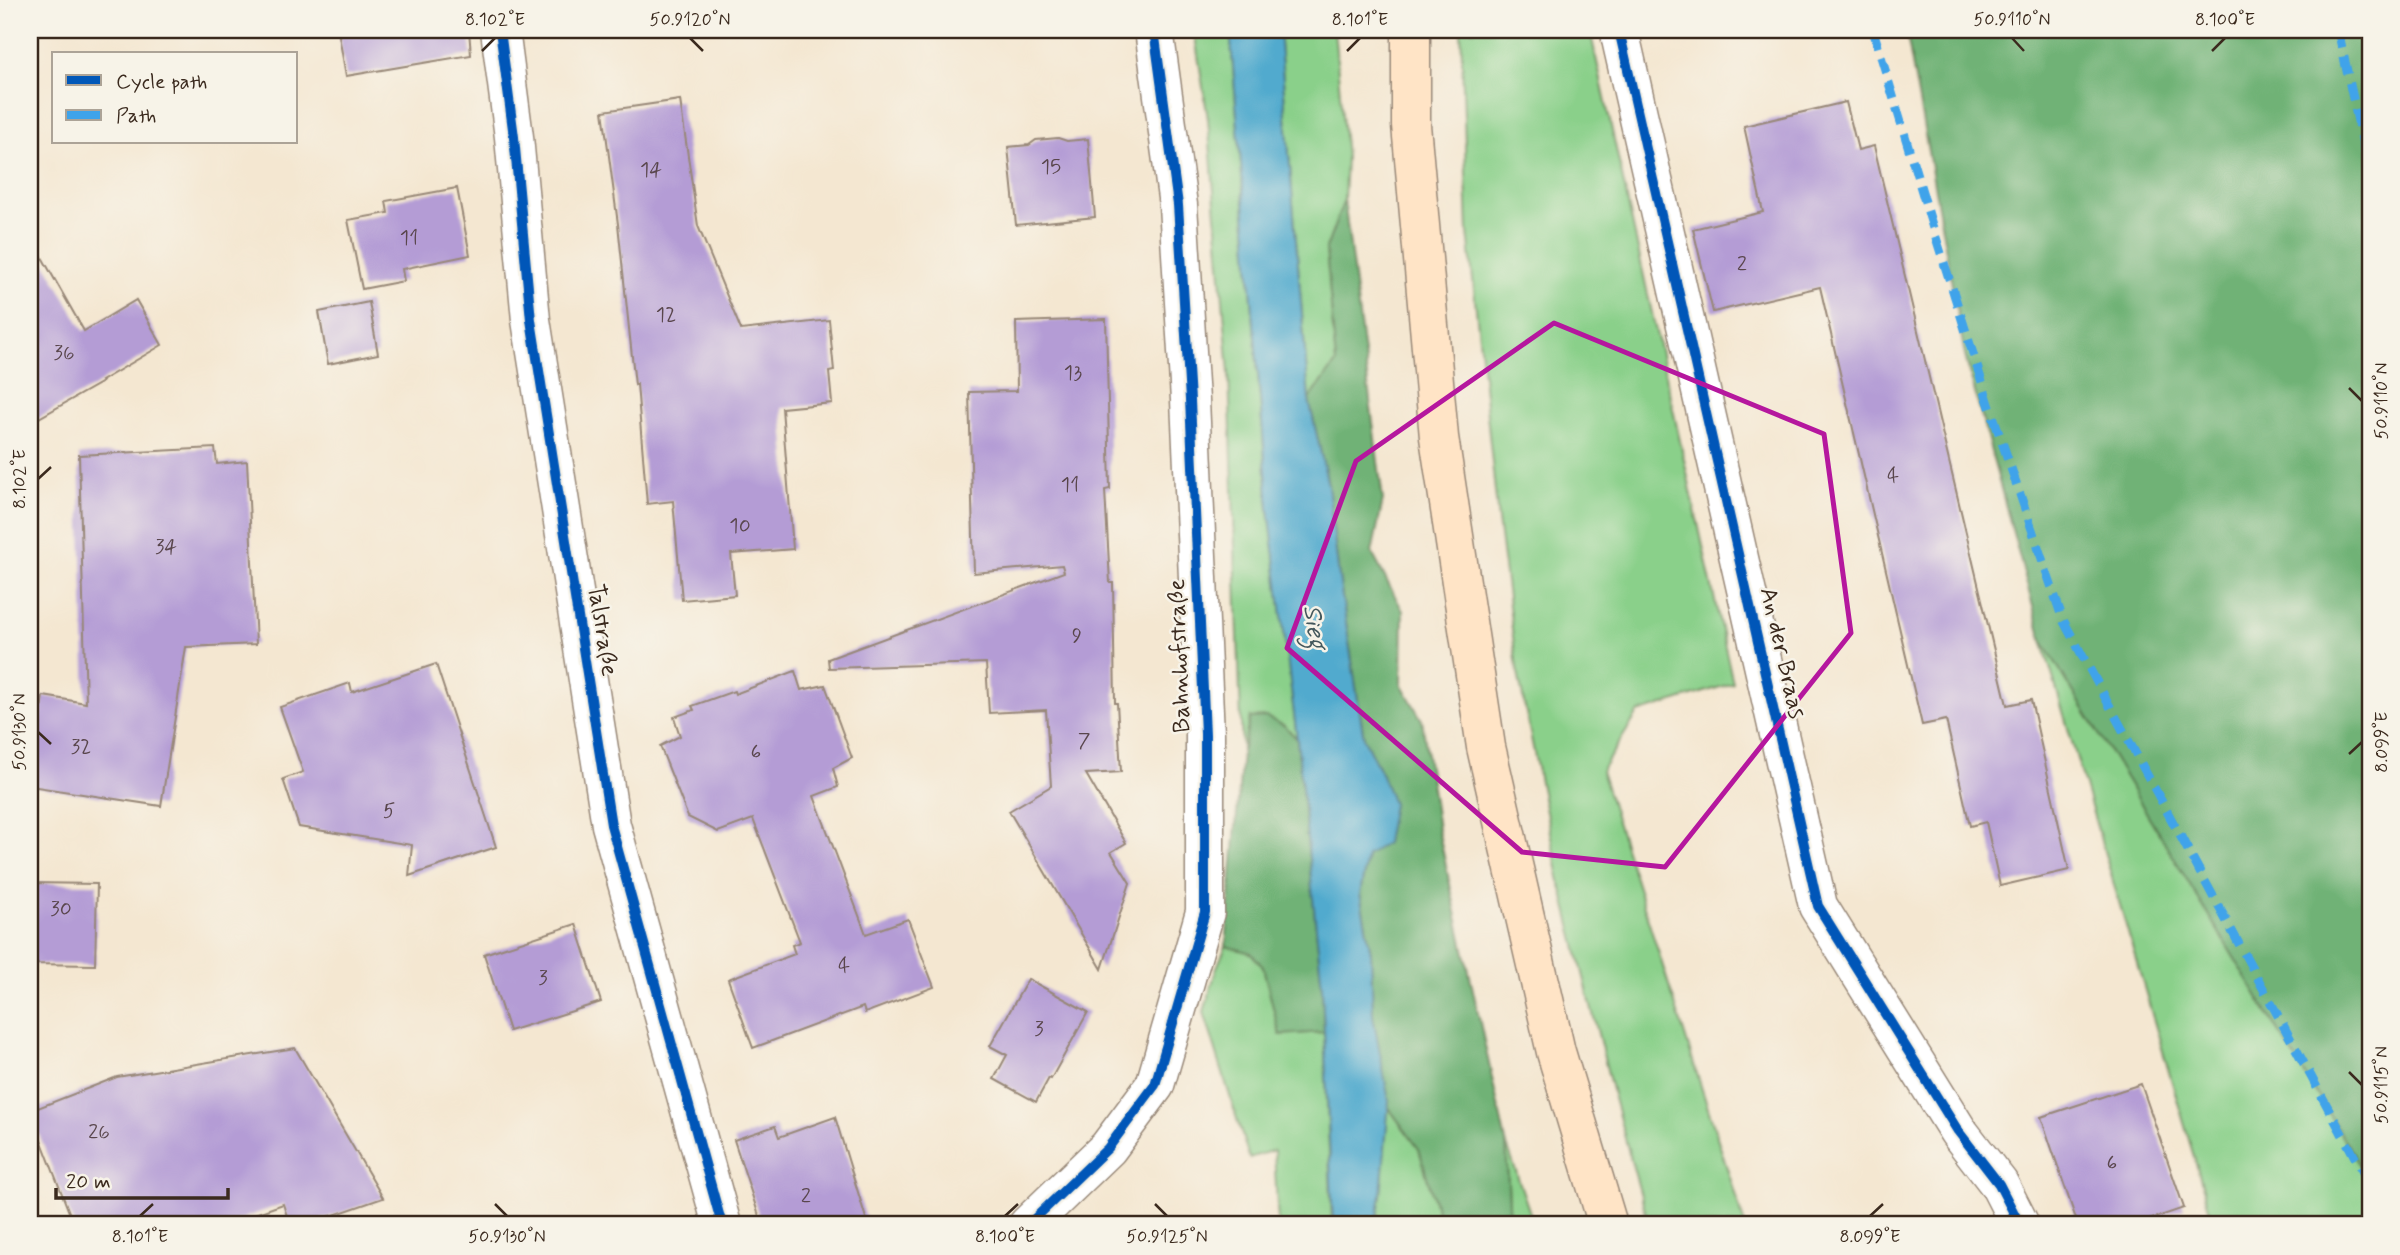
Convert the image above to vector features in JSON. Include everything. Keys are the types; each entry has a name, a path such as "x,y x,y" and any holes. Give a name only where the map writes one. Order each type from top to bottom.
{"main road":[{"path":"1411,30 1411,125 1438,437 1486,747 1556,1052 1608,1225"}],"street":[{"name":"Talstraße","path":"500,30 514,137 531,320 611,825 722,1225"},
{"name":"Bahnhofstraße","path":"1028,1225 1108,1148 1155,1085 1205,912 1205,734 1190,400 1178,205 1154,30"},
{"name":"An der Braas","path":"1621,39 1818,906 1958,1131 1999,1184 2020,1225"}],"highlighted area":[{"path":"1554,323 1824,434 1851,633 1665,867 1522,852 1287,648 1356,461"}],"green space":[{"path":"1194,30 1230,30 1269,509 1297,739 1285,726 1250,718 1242,752 1229,373 1208,119"},
{"path":"1279,30 1334,30 1346,157 1344,200 1326,249 1336,363 1309,400"},
{"path":"1461,30 1590,30 1733,683 1638,713 1601,771 1745,1225 1649,1225 1615,1102 1559,877 1517,668 1498,520 1468,232"},
{"path":"1906,30 2370,30 2370,1182 2042,640 1965,356"},
{"path":"1344,200 1383,500 1372,553 1403,611 1402,685 1422,720 1438,829 1506,1142 1510,1225 1441,1225 1419,1149 1388,1107 1373,1016 1371,953 1360,894 1382,775 1364,739 1328,485 1309,400 1336,363 1326,249"},
{"path":"2042,640 2370,1182 2370,1225 2214,1225"},
{"path":"1266,717 1285,726 1297,739 1324,1032 1280,1035 1263,967 1251,953 1226,946 1242,752 1250,718"},
{"path":"1226,946 1251,953 1263,967 1280,1035 1324,1032 1332,1225 1278,1225 1274,1150 1249,1158 1204,1012"},
{"path":"1388,1107 1419,1149 1441,1225 1376,1225"},
{"path":"1506,1142 1534,1225 1510,1225"}],"water":[{"name":"Sieg","path":"1230,30 1279,30 1309,400 1328,485 1364,739 1393,804 1386,843 1367,856 1360,894 1371,953 1373,1016 1389,1101 1376,1225 1333,1225 1322,988 1297,739 1269,509"}],"building":[{"path":"338,30 469,30 471,55 346,76"},
{"path":"680,100 698,226 741,330 829,320 834,371 829,372 832,403 782,408 793,549 731,554 735,595 682,600 673,501 647,504 637,384 635,385 603,111"},
{"path":"1846,102 1858,150 1874,146 2007,705 2031,700 2069,870 2000,886 1986,822 1970,826 1946,720 1922,725 1820,287 1713,312 1693,229 1763,212 1744,126"},
{"path":"1058,138 1067,141 1088,139 1095,217 1016,225 1008,147"},
{"path":"457,188 470,255 402,269 404,281 362,289 348,220 388,213 386,201"},
{"path":"30,236 84,331 136,300 162,345 30,423"},
{"path":"369,302 378,354 328,364 319,312"},
{"path":"1106,319 1110,489 1105,490 1110,583 1113,583 1115,703 1121,772 1086,774 1126,843 1111,852 1130,883 1102,969 1009,811 1051,786 1046,710 989,713 986,663 829,668 828,659 1064,572 1062,565 974,573 969,392 1017,391 1016,322"},
{"path":"215,448 217,464 247,461 256,644 186,647 161,806 30,786 43,696 86,703 79,455"},
{"path":"436,664 496,847 409,876 412,845 299,827 283,779 303,772 280,707 350,683 352,692"},
{"path":"795,671 801,690 825,685 852,758 833,768 838,787 814,796 866,934 908,919 934,987 865,1013 863,1007 753,1048 728,979 795,954 792,945 800,942 753,819 718,832 688,817 660,746 680,736 674,717 694,710 692,706 734,691 735,694"},
{"path":"30,883 97,884 95,965 30,964"},
{"path":"576,924 601,1002 509,1031 484,954"},
{"path":"1028,979 1088,1012 1036,1102 994,1079 1007,1055 990,1046"},
{"path":"295,1048 383,1198 305,1225 290,1225 283,1204 224,1225 74,1225 30,1111 117,1077"},
{"path":"2141,1084 2184,1208 2134,1225 2078,1225 2041,1117"},
{"path":"835,1117 868,1225 762,1225 734,1140 775,1126 779,1137"}],"marked path":[{"path":"1873,30 1989,404 2063,620 2370,1185"},
{"path":"2338,30 2370,176"}],"cycle path":[{"path":"500,30 514,137 531,320 611,825 722,1225"},
{"path":"1028,1225 1108,1148 1155,1085 1205,912 1205,734 1190,400 1178,205 1154,30"},
{"path":"1619,30 1818,906 1958,1131 1999,1184 2020,1225"}]}
